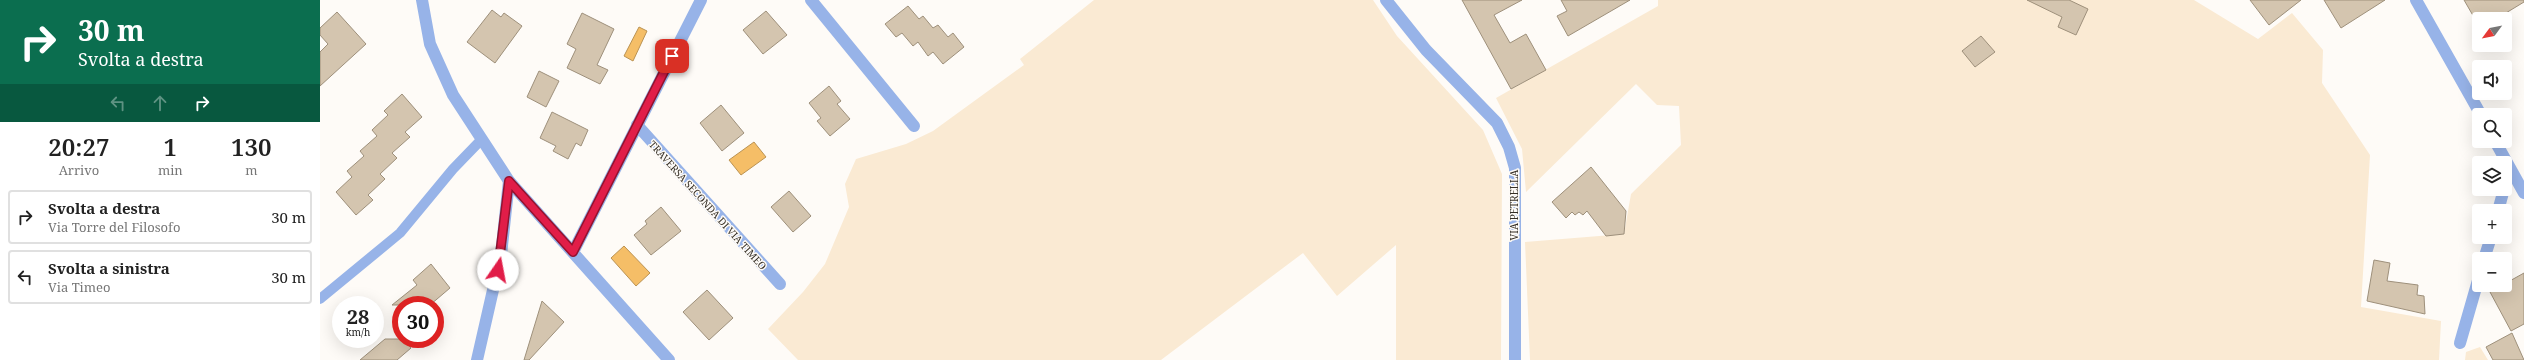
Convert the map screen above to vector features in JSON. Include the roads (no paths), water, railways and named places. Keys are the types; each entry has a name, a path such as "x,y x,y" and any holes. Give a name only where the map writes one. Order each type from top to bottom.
{"street":[{"path":"422,0 430,44 453,95 509,181 669,360"},
{"path":"573,252 701,0"},
{"path":"811,0 914,126"},
{"name":"VIA PETRELLA","path":"1386,0 1426,50 1497,123 1509,148 1515,168 1515,360"},
{"path":"2416,0 2477,108"},
{"name":"TRAVERSA SECONDA DI VIA TIMEO","path":"637,125 780,284"},
{"path":"2512,172 2524,193"},
{"path":"477,360 501,255 509,181"},
{"path":"2460,343 2475,292"}],"lane":[{"path":"320,299 400,233 453,169 482,139"}]}
